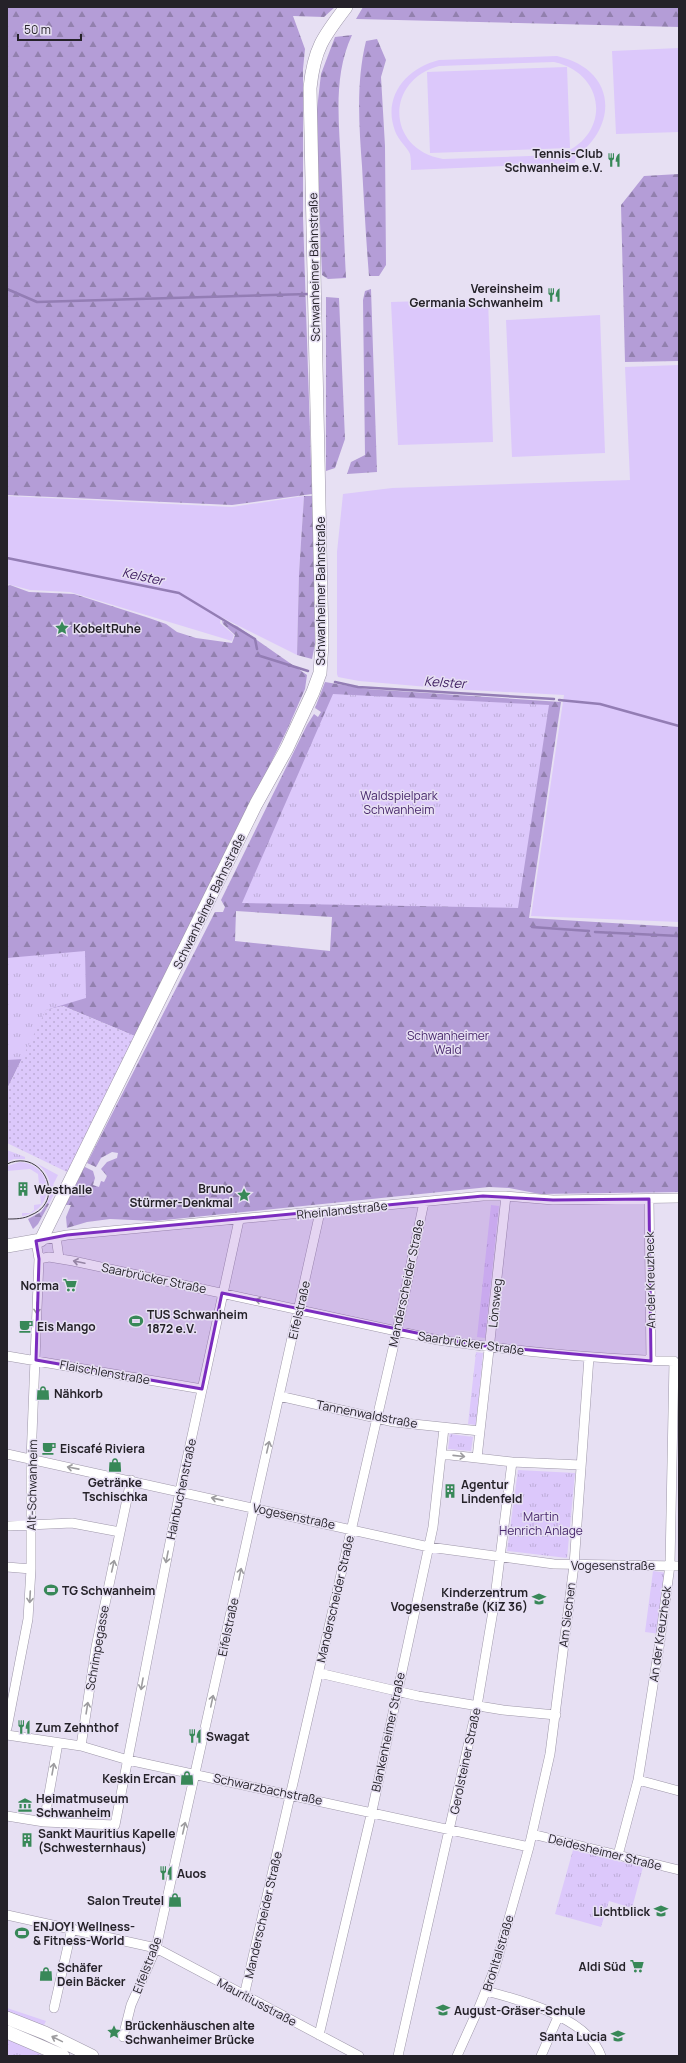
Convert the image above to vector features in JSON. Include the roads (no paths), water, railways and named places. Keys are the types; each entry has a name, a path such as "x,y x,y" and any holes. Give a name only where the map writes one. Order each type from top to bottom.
{"street":[{"name":"Schwanheimer Bahnstraße","path":"38,1241 256,804 287,748 313,692 320,673 322,635 310,88 317,51 325,35 346,7"},
{"name":"Rheinlandstraße","path":"7,1246 56,1237 424,1202 506,1196 552,1200 679,1198"},
{"name":"Lönsweg","path":"477,1458 506,1196"},
{"name":"An der Kreuzheck","path":"649,1199 651,1361"},
{"name":"Manderscheider Straße","path":"244,1996 397,1331 424,1202"},
{"name":"Eifelstraße","path":"123,2037 131,2005 156,1948 320,1212"},
{"name":"Hainbuchenstraße","path":"44,1822 115,1825 180,1491 239,1220"},
{"path":"56,1237 59,1258"},
{"name":"Alt-Schwanheim","path":"7,1728 28,1619 31,1569 31,1460 36,1360 39,1259 38,1241"},
{"name":"Saarbrücker Straße","path":"39,1259 59,1258 397,1331 490,1347 589,1357 674,1362"},
{"name":"Flaischlenstraße","path":"7,1356 202,1389"},
{"name":"Am Siechen","path":"529,1847 550,1754 556,1715 574,1565 589,1357"},
{"name":"An der Kreuzheck","path":"618,1855 638,1780 660,1641 674,1566 674,1362"},
{"name":"Tannenwaldstraße","path":"279,1396 377,1418 444,1428 480,1431"},
{"name":"Blankenheimer Straße","path":"319,2034 372,1811 396,1691 433,1527 444,1428"},
{"name":"Vogesenstraße","path":"7,1454 429,1546 500,1557 574,1565 674,1566"},
{"path":"441,1454 512,1462 581,1465"},
{"name":"Gerolsteiner Straße","path":"398,2056 477,1706 500,1557 512,1462"},
{"name":"Schrimpegasse","path":"81,1746 96,1648 131,1480"},
{"path":"7,1526 72,1523 120,1532"},
{"path":"7,1567 31,1569"},
{"path":"319,1673 396,1691 477,1706 556,1715"},
{"name":"Schwarzbachstraße","path":"7,1735 81,1746 128,1760 372,1811 529,1847"},
{"path":"7,1816 44,1822 58,1743"},
{"path":"638,1780 679,1791"},
{"name":"Deidesheimer Straße","path":"532,1834 679,1870"},
{"name":"Brohltalstraße","path":"457,2056 486,1991 494,1968 529,1847"},
{"name":"Mauritiusstraße","path":"7,1915 72,1928 156,1948 244,1996 360,2056"},
{"path":"54,2008 72,1928"},
{"path":"486,1991 558,2017 570,2023 589,2038 601,2056"},
{"path":"541,2056 558,2017"},
{"path":"7,2018 45,2033 92,2056"},
{"path":"7,2032 63,2056"}],"waterway":[{"path":"7,289 37,302 308,294"},
{"name":"Kelster","path":"7,558 179,593 255,639 257,649"},
{"name":"Kelster","path":"257,655 308,671"},
{"name":"Kelster","path":"335,682 358,687 554,699"},
{"name":"Kelster","path":"559,700 600,704 679,726"},
{"path":"532,927 589,931"},
{"path":"595,932 679,936"}],"tram line":[{"path":"7,1164 20,1161 31,1163 40,1169 46,1178 49,1188 48,1199 42,1208 25,1217 7,1219"}],"place":[{"name":"Tennis-Club Schwanheim e.V.","path":"614,160"},
{"name":"Vereinsheim Germania Schwanheim","path":"554,295"},
{"name":"KobeltRuhe","path":"62,628"},
{"name":"Westhalle","path":"23,1189"},
{"name":"Bruno Stürmer-Denkmal","path":"244,1195"},
{"name":"Norma","path":"70,1285"},
{"name":"TUS Schwanheim 1872 e.V.","path":"136,1321"},
{"name":"Eis Mango","path":"26,1326"},
{"name":"Nähkorb","path":"43,1393"},
{"name":"Eiscafé Riviera","path":"49,1448"},
{"name":"Getränke Tschischka","path":"115,1465"},
{"name":"Agentur Lindenfeld","path":"450,1491"},
{"name":"TG Schwanheim","path":"51,1590"},
{"name":"Kinderzentrum Vogesenstraße (KiZ 36)","path":"539,1599"},
{"name":"Zum Zehnthof","path":"24,1727"},
{"name":"Swagat","path":"195,1736"},
{"name":"Keskin Ercan","path":"187,1778"},
{"name":"Heimatmuseum Schwanheim","path":"25,1805"},
{"name":"Sankt Mauritius Kapelle (Schwesternhaus)","path":"27,1840"},
{"name":"Auos","path":"166,1873"},
{"name":"Salon Treutel","path":"175,1900"},
{"name":"Lichtblick","path":"661,1911"},
{"name":"ENJOY! Wellness- & Fitness-World","path":"22,1933"},
{"name":"Aldi Süd","path":"637,1966"},
{"name":"Schäfer Dein Bäcker","path":"46,1974"},
{"name":"August-Gräser-Schule","path":"443,2010"},
{"name":"Brückenhäuschen alte Schwanheimer Brücke","path":"114,2032"},
{"name":"Santa Lucia","path":"618,2036"}],"park label":[{"name":"Waldspielpark Schwanheim","path":"399,802"},
{"name":"Schwanheimer Wald","path":"448,1042"},
{"name":"Martin Henrich Anlage","path":"541,1523"}]}
